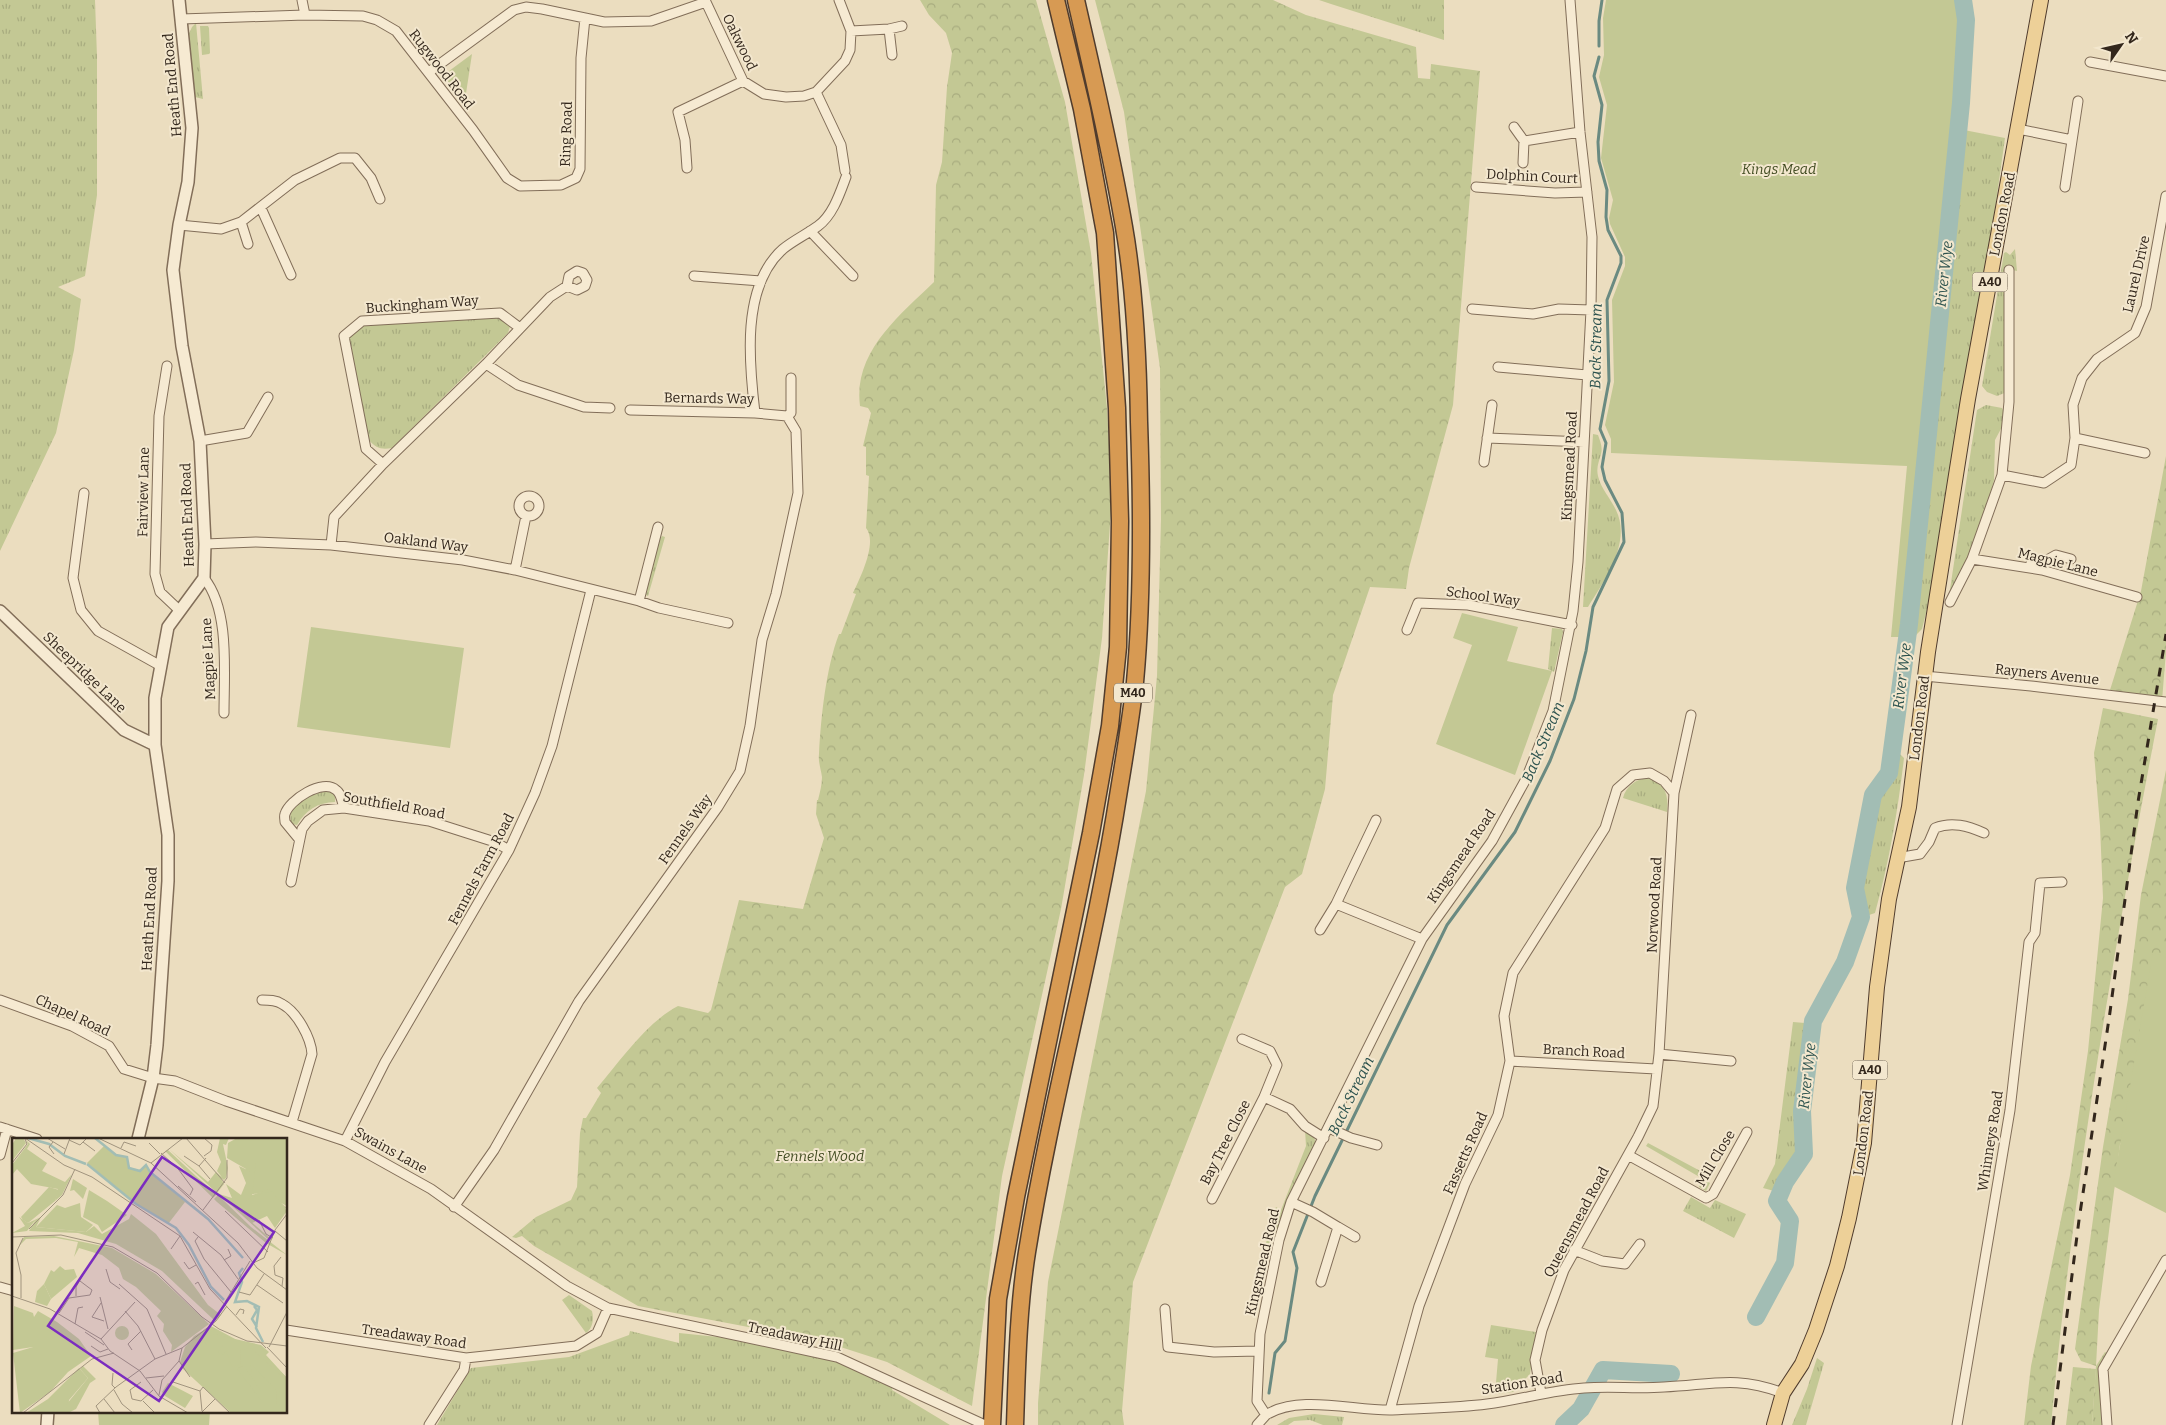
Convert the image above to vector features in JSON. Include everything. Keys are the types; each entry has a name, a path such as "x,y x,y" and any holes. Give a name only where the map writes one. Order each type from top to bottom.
{"highway":[{"name":"M40","path":"992,1425 998,1299 1018,1187 1092,833 1110,726 1118,647 1120,521 1117,408 1106,242 1082,108 1056,0"},
{"name":"M40","path":"1015,1425 1019,1324 1026,1255 1092,937 1119,793 1134,684 1140,610 1141,485 1138,372 1125,229 1101,109 1076,0"}],"main road":[{"name":"London Road","path":"1774,1425 1783,1392 1802,1364 1816,1330 1837,1266 1864,1143 1877,987 1897,858 1909,807 1924,676 1968,398 2040,0"}],"street":[{"name":"Heath End Road","path":"138,1138 153,1078 157,1044 168,881 168,835 155,745 155,698 159,665 168,627 204,578 205,544 200,441 175,302 172,270 192,149 192,128 179,0"},
{"path":"302,0 304,15"},
{"path":"755,413 751,378 751,320 766,267 783,250 810,230 819,226 836,204 845,174 841,144 816,92 845,61 850,50 851,31 839,0"},
{"name":"Kingsmead Road","path":"1266,1415 1257,1401 1260,1334 1279,1240 1291,1202 1422,939 1492,841 1526,779 1553,711 1572,625 1578,562 1588,375 1592,237 1580,132 1570,0"},
{"path":"429,72 514,10 526,7 534,8 604,22 651,21 705,1"},
{"name":"Oakwood","path":"705,1 743,81 764,94 786,97 804,96 816,92"},
{"name":"Rugwood Road","path":"181,19 304,15 363,16 377,20 396,31 429,72 507,178"},
{"name":"Ring Road","path":"507,178 520,186 561,185 576,178 580,170 581,58 585,18"},
{"path":"851,31 889,29 902,26"},
{"path":"889,29 892,55"},
{"path":"2090,62 2166,76"},
{"path":"687,168 685,140 678,112 743,81"},
{"path":"2065,187 2078,101"},
{"path":"1514,128 1524,141 1523,163"},
{"path":"2018,129 2072,140"},
{"path":"1524,141 1580,132"},
{"path":"178,225 221,229 241,222 296,180 340,158 355,158 371,178 380,199"},
{"name":"Dolphin Court","path":"1476,187 1555,193 1587,192"},
{"name":"Laurel Drive","path":"2002,475 2044,483 2071,465 2075,438 2073,405 2082,378 2097,359 2135,333 2146,307 2166,196"},
{"path":"261,208 291,275"},
{"path":"241,222 248,244"},
{"path":"810,230 853,276"},
{"name":"London Road","path":"1950,602 1973,557 2002,475 2009,402 2009,270"},
{"path":"694,276 761,281"},
{"path":"332,545 334,517 383,464 486,364 550,296 568,286"},
{"path":"1472,309 1533,314 1559,309 1591,310"},
{"name":"Buckingham Way","path":"383,464 366,449 344,336 362,321 500,313 520,328"},
{"path":"486,364 518,385 584,407 610,408"},
{"name":"Fairview Lane","path":"168,366 159,416 155,574 160,592 179,610"},
{"path":"1498,368 1588,375"},
{"path":"787,416 791,413 791,378"},
{"path":"200,441 247,433 268,397"},
{"path":"1484,462 1492,405"},
{"name":"Bernards Way","path":"630,410 755,413 787,416"},
{"name":"Fennels Way","path":"454,1206 494,1150 579,1001 718,807 740,771 750,726 762,640 776,594 798,493 796,430 787,416"},
{"path":"1487,438 1584,442"},
{"path":"2075,438 2145,453"},
{"path":"84,492 73,578 81,610 98,631 159,665"},
{"path":"515,570 526,516"},
{"path":"639,601 658,527"},
{"name":"Oakland Way","path":"205,544 256,542 332,545 464,560 515,570 639,601 658,608 728,623"},
{"path":"1973,557 2040,564 2056,555 2071,559"},
{"name":"Magpie Lane","path":"1973,557 2042,570 2137,597"},
{"name":"Magpie Lane","path":"204,578 212,588 219,608 224,651 224,712"},
{"name":"Fennels Farm Road","path":"345,1141 386,1062 509,850 535,793 552,746 591,590"},
{"name":"School Way","path":"1407,630 1418,603 1468,605 1572,625"},
{"name":"Sheepridge Lane","path":"0,611 124,730 155,745"},
{"name":"Rayners Avenue","path":"1924,676 2166,702"},
{"name":"Norwood Road","path":"1654,1098 1659,1054 1674,793 1691,715"},
{"name":"Fassetts Road","path":"1390,1410 1419,1306 1465,1184 1498,1115 1510,1061 1504,1016 1513,973 1605,828 1617,789 1633,775 1650,773 1664,781 1674,793"},
{"path":"299,839 285,822 285,813 292,804 307,792 321,786 330,786 338,791 344,808"},
{"name":"Southfield Road","path":"291,882 299,839 308,820 323,810 344,808 429,822 495,842 509,850"},
{"path":"1320,930 1336,904 1376,820"},
{"path":"1897,858 1920,854 1929,842 1935,828 1946,824 1970,827 1984,833"},
{"name":"Whinneys Road","path":"1957,1425 2010,1110 2029,942 2035,933 2040,883 2062,882"},
{"path":"1336,904 1422,939"},
{"name":"Chapel Road","path":"0,1000 72,1026 109,1046 124,1068 153,1078"},
{"path":"262,1000 280,1002 294,1016 312,1046 310,1060 292,1122"},
{"name":"Bay Tree Close","path":"1212,1199 1264,1097 1277,1065 1270,1051 1242,1039"},
{"path":"1659,1054 1731,1061"},
{"name":"Branch Road","path":"1510,1061 1656,1070"},
{"name":"Swains Lane","path":"153,1078 176,1081 226,1101 345,1141 431,1188 590,1300"},
{"name":"Bay Tree Close","path":"1264,1097 1290,1109 1305,1126 1324,1138"},
{"name":"Queensmead Road","path":"1541,1393 1535,1360 1542,1330 1564,1270 1628,1155 1651,1111 1654,1098"},
{"path":"0,1156 3,1128 34,1138"},
{"path":"1329,1128 1351,1138 1377,1145"},
{"name":"Mill Close","path":"1628,1155 1706,1198 1713,1194 1747,1132"},
{"path":"1291,1202 1313,1212 1355,1237"},
{"path":"1320,1282 1338,1227"},
{"path":"1574,1250 1602,1261 1625,1264 1640,1244"},
{"path":"2107,1425 2103,1369 2166,1260"},
{"name":"Treadaway Hill","path":"590,1300 608,1308 837,1357 985,1425"},
{"name":"Treadaway Road","path":"288,1330 466,1358 576,1346 596,1333 608,1308"},
{"path":"1165,1309 1168,1347 1214,1352 1258,1352"},
{"path":"429,1425 464,1370 466,1358"},
{"name":"Station Road","path":"1266,1415 1276,1409 1306,1404 1390,1410 1486,1404 1541,1393 1583,1388 1664,1388 1738,1381 1783,1392"},
{"path":"46,1425 48,1412"},
{"path":"1257,1425 1266,1415"}],"green space":[{"path":"0,0 95,0 97,195 85,276 58,287 81,299 74,350 56,433 0,551"},
{"name":"Fennels Wood","path":"920,0 1036,0 1065,102 1091,253 1107,408 1112,496 1102,638 1084,775 1061,909 1002,1176 972,1406 887,1362 822,1341 638,1306 534,1246 522,1236 512,1237 536,1217 571,1200 577,1187 580,1133 583,1118 586,1118 601,1093 597,1088 634,1043 656,1022 678,1006 708,1013 711,1010 739,900 803,909 824,838 816,814 822,780 819,757 827,677 834,647 839,634 841,634 856,594 853,593 867,560 870,542 866,528 869,476 866,475 866,447 863,446 871,413 868,408 860,406 860,387 864,369 871,352 881,337 893,322 934,282 936,185 942,162 947,87 952,53 946,33 929,15"},
{"path":"1095,0 1273,0 1306,15 1416,47 1418,78 1430,79 1431,64 1480,71 1453,405 1409,568 1406,589 1370,587 1333,695 1325,789 1302,874 1285,887 1133,1282 1122,1411 1124,1425 1038,1425 1038,1403 1048,1282 1146,791 1157,676 1161,519 1160,368 1124,112"},
{"path":"1319,0 1444,0 1444,40 1331,4"},
{"name":"Kings Mead","path":"1606,0 1960,0 1960,61 1955,98 1906,637 1891,637 1907,466 1611,453 1611,439 1605,425 1614,382 1612,300 1625,266 1625,257 1610,224 1609,218 1613,200 1601,158 1607,105 1599,77 1604,55 1603,18"},
{"path":"196,23 203,99 195,97 188,36"},
{"path":"200,26 208,26 209,28 209,54 202,55"},
{"path":"472,54 465,100 461,101 448,82 449,71"},
{"path":"1964,130 2005,138 1992,231 1933,585 1922,629 1916,635"},
{"path":"2015,249 2017,271 2008,269 2007,392 1997,396 1987,392 1982,386 2004,253 2006,252 2010,255"},
{"path":"504,315 511,323 508,333 392,448 376,447 369,440 349,342 349,333 357,325"},
{"path":"1986,405 2002,408 2005,414 2004,423 1995,440 1994,480 1980,534 1949,596 1977,410"},
{"path":"1593,434 1598,435 1602,451 1598,476 1601,485 1616,510 1621,535 1614,561 1608,574 1588,607 1583,607"},
{"path":"2166,456 2166,651 2162,701 2110,690 2141,591"},
{"path":"662,536 665,537 648,596 644,594 656,544"},
{"path":"1462,613 1518,627 1507,661 1552,671 1515,775 1436,744 1472,645 1453,638"},
{"path":"311,627 464,648 450,748 297,727"},
{"path":"1552,628 1562,629 1563,632 1554,672 1548,669"},
{"path":"2103,708 2158,719 2125,894 2096,1070 2071,1247 2051,1425 2024,1425 2031,1366 2070,1175 2088,1051 2103,898 2094,753"},
{"path":"1899,753 1904,758 1885,875 1875,913 1869,915 1863,897 1862,885 1866,850 1879,792 1882,785 1894,776"},
{"path":"2166,770 2166,1083 2120,1144 2099,1310 2096,1366 2081,1361 2075,1349 2103,1147 2128,999 2141,895"},
{"path":"1648,778 1662,786 1665,791 1667,812 1623,798 1626,790 1632,784"},
{"path":"326,791 335,796 335,802 329,802 313,808 297,825 292,824 290,817 295,806 307,798"},
{"path":"2153,952 2166,958 2166,1213 2113,1186"},
{"path":"1793,1022 1817,1024 1805,1074 1801,1104 1809,1147 1800,1162 1801,1165 1778,1192 1763,1188 1775,1164"},
{"path":"1305,1130 1314,1137 1316,1144 1287,1202 1264,1267 1257,1264 1275,1221 1271,1218 1276,1207 1281,1210 1306,1146"},
{"path":"1648,1143 1706,1174 1704,1179 1710,1183 1706,1191 1699,1187 1703,1179 1646,1146"},
{"path":"1691,1197 1710,1208 1715,1200 1746,1214 1734,1238 1683,1211"},
{"path":"569,1295 592,1311 592,1323 586,1333 562,1300"},
{"path":"1491,1325 1536,1332 1530,1374 1513,1392 1495,1394 1498,1359 1485,1357"},
{"path":"630,1331 679,1343 679,1333 786,1344 828,1356 893,1386 892,1390 950,1425 437,1425 471,1368 569,1357 629,1335"},
{"path":"2105,1352 2108,1354 2103,1425 2092,1425 2096,1366"},
{"path":"1817,1358 1824,1363 1806,1425 1792,1425 1807,1389"},
{"path":"2073,1367 2096,1369 2092,1425 2066,1425"},
{"path":"98,1412 210,1412 209,1425 99,1425"},
{"path":"1314,1414 1344,1417 1342,1425 1323,1425 1310,1420 1294,1421 1288,1425 1277,1425 1289,1418"}],"waterway":[{"name":"Back Stream","path":"1599,46 1599,21 1602,0"},
{"name":"River Wye","path":"1756,1317 1785,1263 1790,1221 1777,1201 1785,1182 1804,1154 1802,1111 1813,1021 1845,962 1861,917 1855,888 1873,795 1889,773 1909,624 1961,103 1966,20 1963,0"},
{"name":"Back Stream","path":"1269,1393 1275,1353 1285,1341 1297,1268 1293,1252 1315,1196 1447,925 1515,832 1550,761 1574,699 1586,651 1593,607 1624,542 1622,513 1605,480 1602,467 1606,443 1600,429 1609,381 1607,300 1621,263 1621,256 1608,230 1606,217 1607,190 1599,161 1598,142 1602,105 1594,76 1599,57"},
{"name":"River Wye","path":"1564,1425 1581,1409 1603,1370 1671,1374"}],"railway":[{"path":"2053,1425 2079,1220 2110,1012 2138,802 2166,634"}]}
